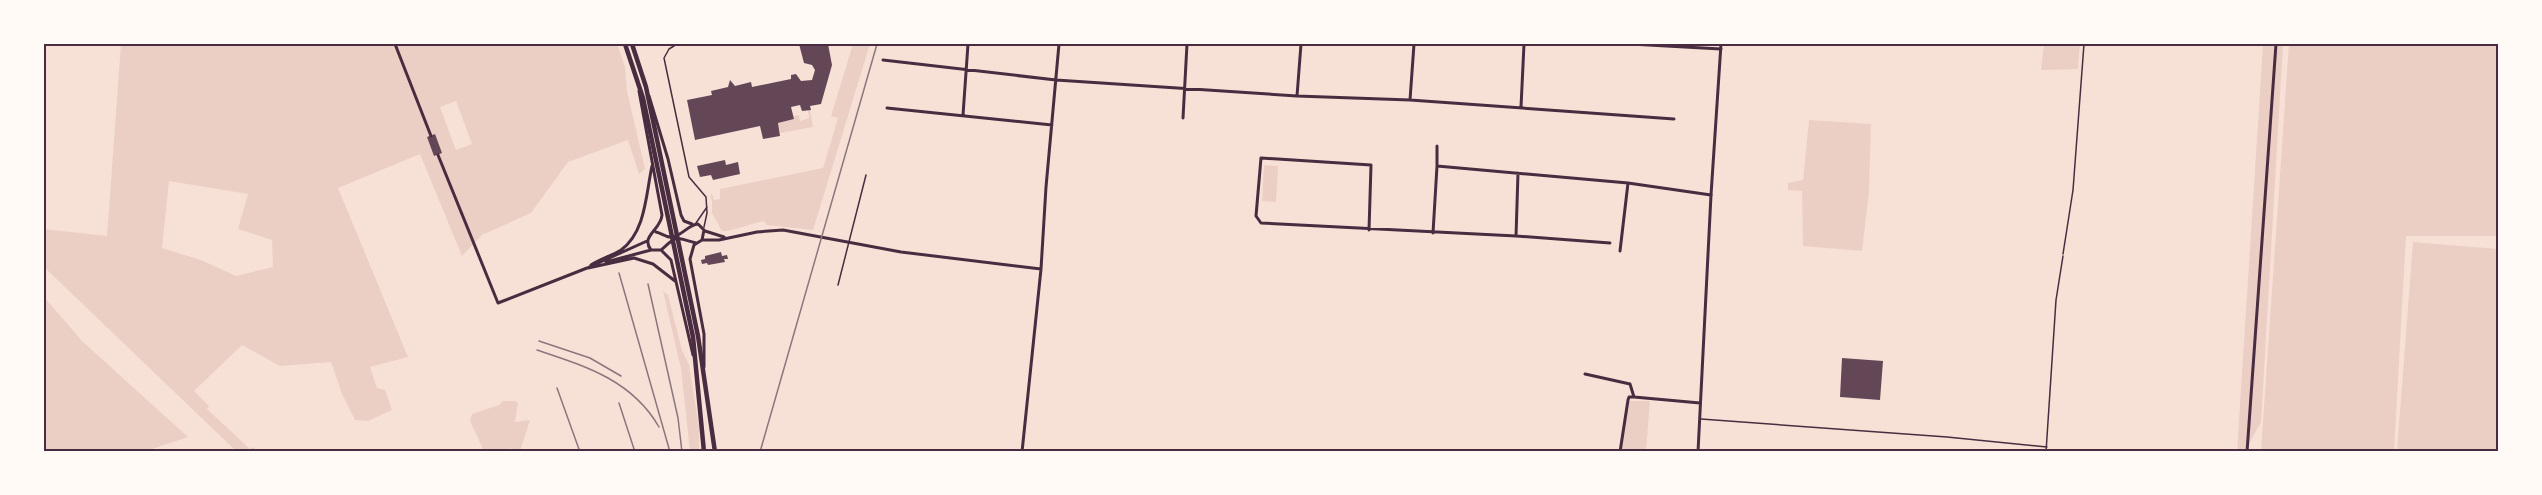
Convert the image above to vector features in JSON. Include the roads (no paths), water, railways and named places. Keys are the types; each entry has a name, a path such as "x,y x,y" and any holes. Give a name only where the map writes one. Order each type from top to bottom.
{"main road":[{"path":"625,44 638,80 657,149"},
{"path":"632,44 646,87 704,369 715,452"},
{"path":"696,337 704,452"}],"street":[{"path":"395,44 431,136"},
{"path":"963,115 968,44"},
{"path":"1022,452 1041,269 1059,44"},
{"path":"1183,118 1187,44"},
{"path":"1297,96 1301,44"},
{"path":"1410,100 1414,44"},
{"path":"1521,107 1524,44"},
{"path":"1630,44 1721,49"},
{"path":"1698,452 1721,44"},
{"path":"2247,452 2276,44"},
{"path":"883,60 1056,80 1297,96 1521,107 1674,119"},
{"path":"638,80 662,215 660,224 655,232 649,235 647,241 651,250"},
{"path":"646,87 668,159 681,216 684,221 726,238"},
{"path":"887,108 1052,125"},
{"path":"1434,233 1437,146"},
{"path":"438,155 498,303 587,268 647,241"},
{"path":"1369,230 1371,165 1261,158 1256,216 1258,222 1369,230 1516,236 1610,243"},
{"path":"587,268 620,250 632,238 641,221 652,163"},
{"path":"1437,166 1628,183 1711,195"},
{"path":"1516,236 1518,173"},
{"path":"1620,251 1628,183"},
{"path":"655,232 668,237 676,236 693,224"},
{"path":"702,240 704,229"},
{"path":"687,230 688,239"},
{"path":"704,369 704,334 690,259 690,253 696,243 702,240 783,230 901,252 1041,269"},
{"path":"663,235 666,243"},
{"path":"661,250 666,243 676,239 688,239 696,243"},
{"path":"587,268 651,250 661,250 672,260 688,339 698,370"},
{"path":"587,268 594,269 623,259 634,258 653,264 676,282"},
{"path":"1585,375 1630,384 1634,397"},
{"path":"1620,452 1629,397 1700,403"}],"lane":[{"path":"677,44 669,49 664,58 689,177 706,197 708,206 704,229"},
{"path":"837,285 866,175"},
{"path":"693,224 708,206"},
{"path":"2046,452 2056,308 2063,256"},
{"path":"1700,419 1947,437 2047,447"}],"railway":[{"path":"760,452 877,44"},
{"path":"619,273 670,452"},
{"path":"648,284 678,418 682,452"},
{"path":"539,341 590,358 621,376"},
{"path":"537,350 590,369 621,386 648,411 659,427"},
{"path":"557,388 580,452"},
{"path":"619,403 635,452"}]}
